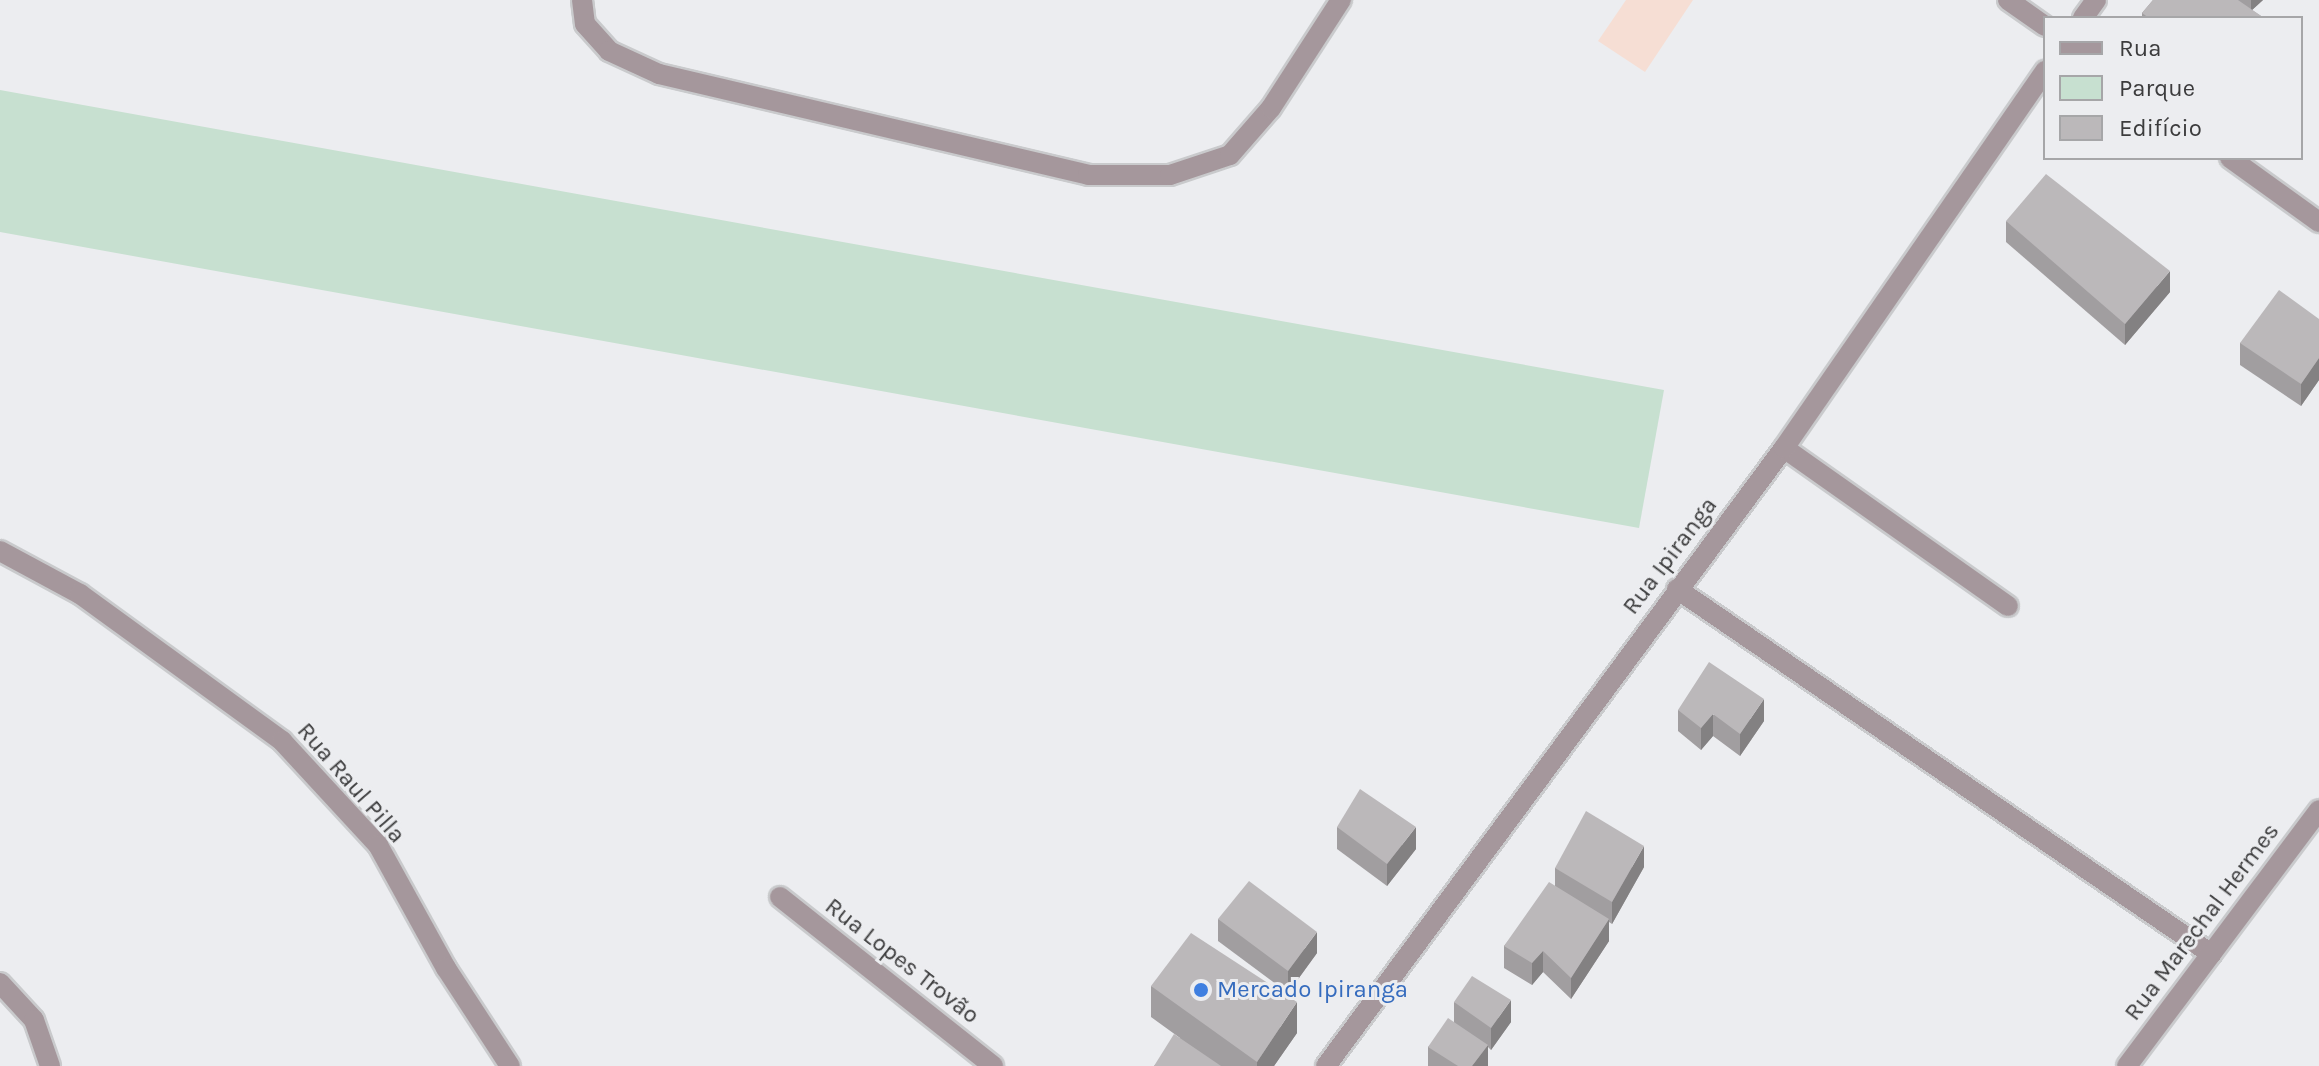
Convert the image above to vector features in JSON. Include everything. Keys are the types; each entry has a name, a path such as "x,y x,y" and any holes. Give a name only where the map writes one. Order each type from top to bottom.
{"street":[{"path":"582,0 585,24 609,51 659,74 1088,175 1170,175 1230,155 1271,108 1341,0"},
{"path":"2008,0 2043,25"},
{"name":"Rua Ipiranga","path":"1326,1066 1784,448 2043,74"},
{"path":"2233,160 2319,222"},
{"path":"1784,448 2008,606"},
{"name":"Rua Raul Pilla","path":"0,551 80,594 282,741 378,845 446,968 510,1066"},
{"path":"1677,589 2211,954"},
{"name":"Rua Marechal Hermes","path":"2127,1066 2319,810"},
{"name":"Rua Lopes Trovão","path":"780,897 993,1066"},
{"path":"0,983 34,1020 50,1066"}],"shaded area":[{"path":"1626,0 1693,0 1645,72 1598,41"}],"green space":[{"path":"0,90 1664,390 1639,528 0,232"}],"building":[{"path":"2153,0 2238,0 2261,16 2146,16 2142,13"},
{"path":"2046,174 2170,271 2125,324 2006,221"},
{"path":"2279,290 2319,319 2319,358 2301,384 2240,343"},
{"path":"1709,662 1764,699 1740,734 1713,714 1701,728 1678,710"},
{"path":"1360,789 1416,827 1387,864 1337,827"},
{"path":"1586,811 1644,846 1612,902 1555,868"},
{"path":"1249,881 1317,932 1288,971 1218,919"},
{"path":"1549,882 1609,919 1571,978 1543,951 1532,963 1504,946"},
{"path":"1191,933 1297,1002 1257,1062 1151,986"},
{"path":"1472,976 1511,1000 1491,1028 1454,1002"},
{"path":"1448,1018 1488,1045 1472,1066 1458,1066 1428,1047"},
{"path":"1174,1034 1221,1066 1154,1066"}],"place":[{"name":"Mercado Ipiranga","path":"1201,990"}]}
